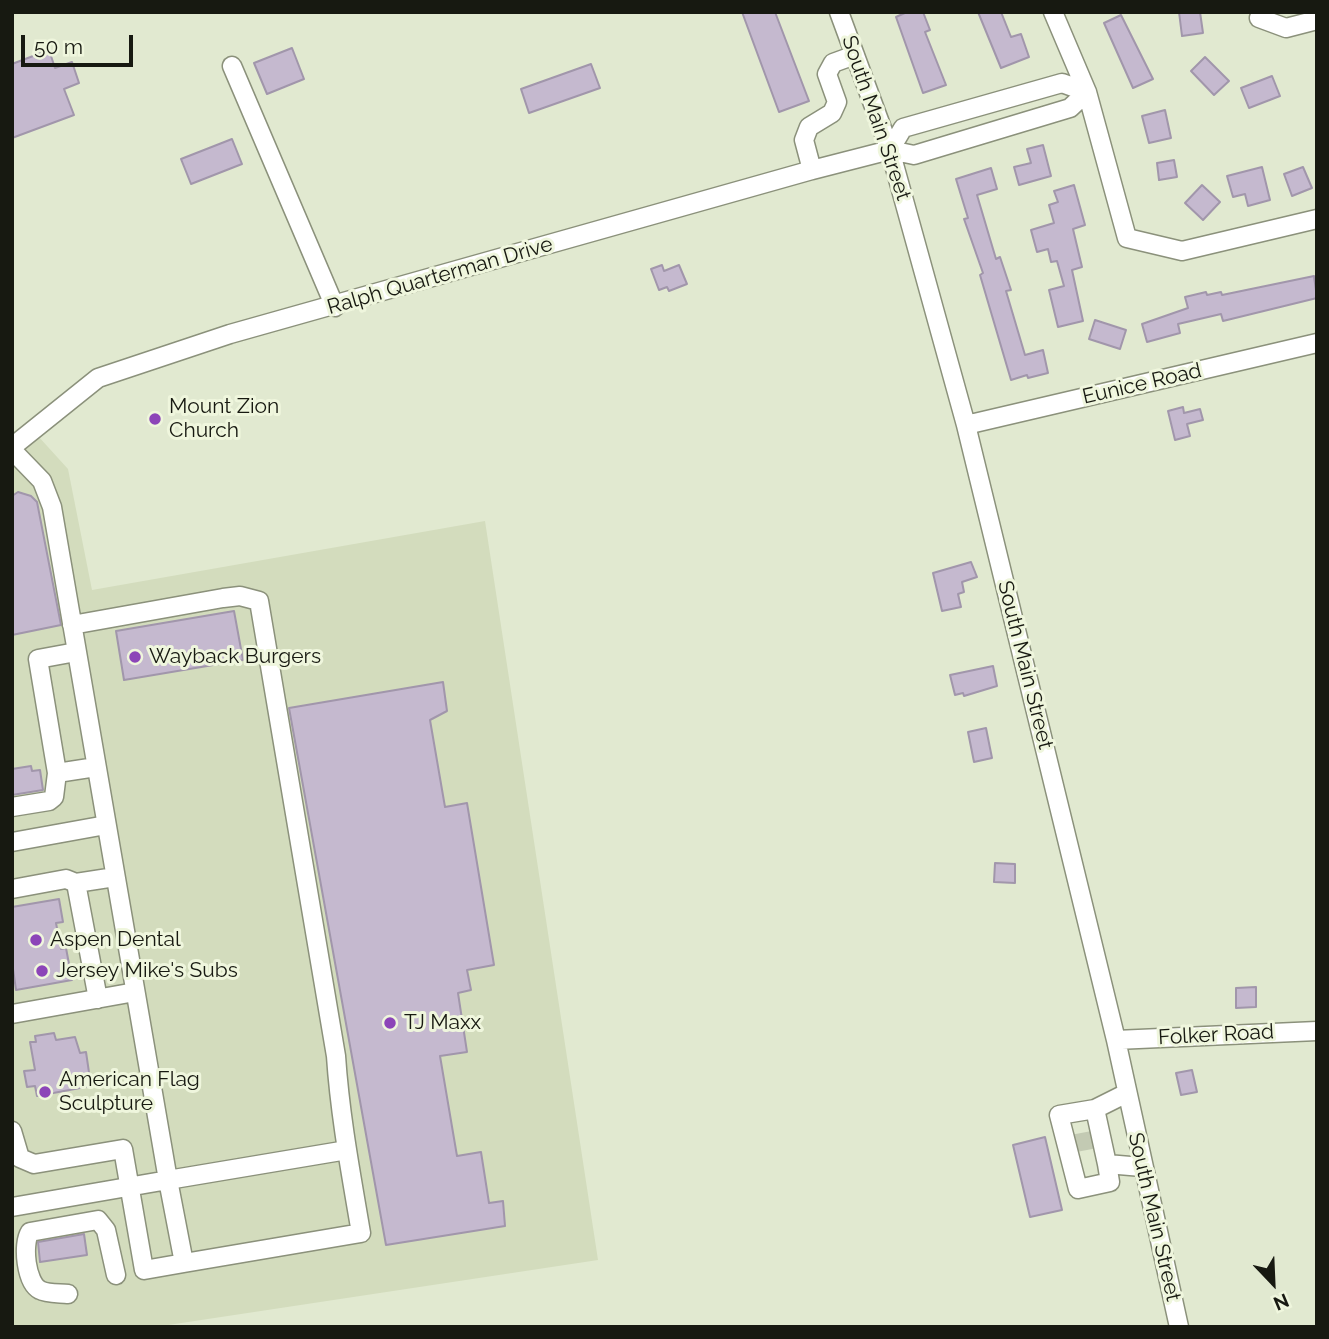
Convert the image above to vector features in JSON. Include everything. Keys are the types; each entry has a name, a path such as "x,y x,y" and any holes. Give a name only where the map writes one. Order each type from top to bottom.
{"street":[{"name":"South Main Street","path":"839,12 890,150 966,425 1116,1040 1179,1327"},
{"path":"1053,12 1087,92 1127,238 1182,251 1317,219"},
{"path":"1259,18 1286,28 1317,20"},
{"path":"812,170 804,141 809,127 832,113 837,102 827,74 833,63 855,55"},
{"path":"232,66 335,307"},
{"path":"890,150 903,128 1062,82 1087,92"},
{"name":"Ralph Quarterman Drive","path":"12,448 98,378 230,334 335,307 812,170 890,150 914,155 1070,108 1087,92"},
{"name":"Eunice Road","path":"966,425 1317,343"},
{"path":"12,448 42,481 52,507 184,1263"},
{"path":"12,1131 20,1158 34,1164 123,1149 144,1270 361,1233 339,1105 336,1056 259,601 240,596 223,598 72,625"},
{"path":"12,807 49,801 54,797 57,773 38,659 76,652"},
{"path":"57,773 96,767"},
{"path":"12,842 106,825"},
{"path":"12,888 66,879 76,883 115,877"},
{"path":"76,883 98,999"},
{"path":"12,1014 135,992"},
{"name":"Folker Road","path":"1116,1040 1317,1031"},
{"path":"1095,1109 1084,1142 1078,1189 1110,1182 1107,1164 1084,1142 1059,1115 1095,1109 1127,1093"},
{"path":"12,1207 347,1150"},
{"path":"1107,1164 1142,1167"},
{"path":"68,1294 41,1290 35,1285 26,1246 30,1232 98,1220 106,1230 116,1275"}],"shaded area":[{"path":"38,436 68,469 92,590 485,521 598,1260 155,1327 14,1327 12,460"}],"building":[{"path":"742,12 775,12 809,101 779,112"},
{"path":"907,12 923,12 930,30 925,32 946,85 923,93 896,17"},
{"path":"978,12 1001,12 1011,37 1021,34 1029,57 1001,68"},
{"path":"1179,12 1200,12 1203,33 1182,36"},
{"path":"1121,15 1153,79 1133,88 1104,23"},
{"path":"292,48 304,79 267,94 254,63"},
{"path":"49,50 55,68 72,62 79,83 64,89 74,115 12,138 12,64"},
{"path":"1205,57 1229,81 1214,95 1191,71"},
{"path":"591,64 600,88 529,113 521,89"},
{"path":"1272,76 1280,96 1249,108 1241,88"},
{"path":"1165,110 1171,138 1149,143 1142,116"},
{"path":"232,139 242,164 191,184 181,159"},
{"path":"1043,145 1051,176 1019,185 1014,167 1031,163 1027,149"},
{"path":"1174,160 1177,177 1159,180 1157,163"},
{"path":"1262,167 1270,200 1248,206 1245,194 1233,197 1227,176"},
{"path":"1303,167 1312,188 1292,196 1284,174"},
{"path":"991,168 997,189 977,195 996,259 1000,257 1011,290 1006,291 1025,355 1043,350 1048,373 1028,378 1027,375 1011,380 980,275 983,273 964,219 968,218 956,179"},
{"path":"1074,185 1085,225 1073,229 1082,267 1072,270 1083,321 1058,327 1049,290 1064,286 1057,261 1051,262 1048,249 1037,252 1031,230 1054,223 1049,205 1058,202 1054,191"},
{"path":"1202,185 1220,202 1203,220 1185,203"},
{"path":"662,265 664,271 679,265 687,284 669,291 667,287 659,290 651,269"},
{"path":"1314,276 1317,298 1223,321 1221,314 1178,324 1180,333 1147,342 1142,324 1188,308 1185,297 1206,292 1207,295 1221,292 1222,295"},
{"path":"1095,320 1126,330 1120,349 1089,339"},
{"path":"1183,407 1184,413 1200,409 1203,420 1187,424 1190,436 1175,440 1168,411"},
{"path":"18,492 31,496 37,502 61,625 12,635 12,496"},
{"path":"971,562 977,577 962,582 964,592 958,594 961,607 942,611 933,573"},
{"path":"234,611 243,660 124,680 116,631"},
{"path":"993,666 997,686 964,696 963,693 955,695 950,675"},
{"path":"443,682 447,711 430,720 445,807 467,803 494,965 467,970 471,990 458,993 467,1052 440,1056 457,1156 481,1152 489,1203 503,1201 505,1226 386,1245 289,708"},
{"path":"986,728 992,758 974,762 968,732"},
{"path":"31,766 32,771 40,770 43,790 12,795 12,769"},
{"path":"995,863 1015,864 1015,883 994,882"},
{"path":"59,899 63,922 56,923 61,949 66,948 72,980 16,990 12,962 12,907"},
{"path":"1256,987 1256,1007 1236,1008 1236,988"},
{"path":"54,1033 56,1040 75,1037 80,1053 86,1052 91,1086 37,1096 35,1086 27,1087 24,1071 35,1070 30,1042 36,1042 35,1036"},
{"path":"1192,1070 1197,1092 1181,1095 1176,1073"},
{"path":"1045,1137 1062,1210 1030,1217 1013,1145"},
{"path":"84,1234 87,1255 40,1262 38,1242"}],"tunnel":[{"path":"1076,1143 1092,1140"}],"place":[{"name":"Mount Zion Church","path":"155,419"},
{"name":"Wayback Burgers","path":"135,657"},
{"name":"Aspen Dental","path":"36,940"},
{"name":"Jersey Mike's Subs","path":"42,971"},
{"name":"TJ Maxx","path":"390,1023"},
{"name":"American Flag Sculpture","path":"45,1092"}]}
